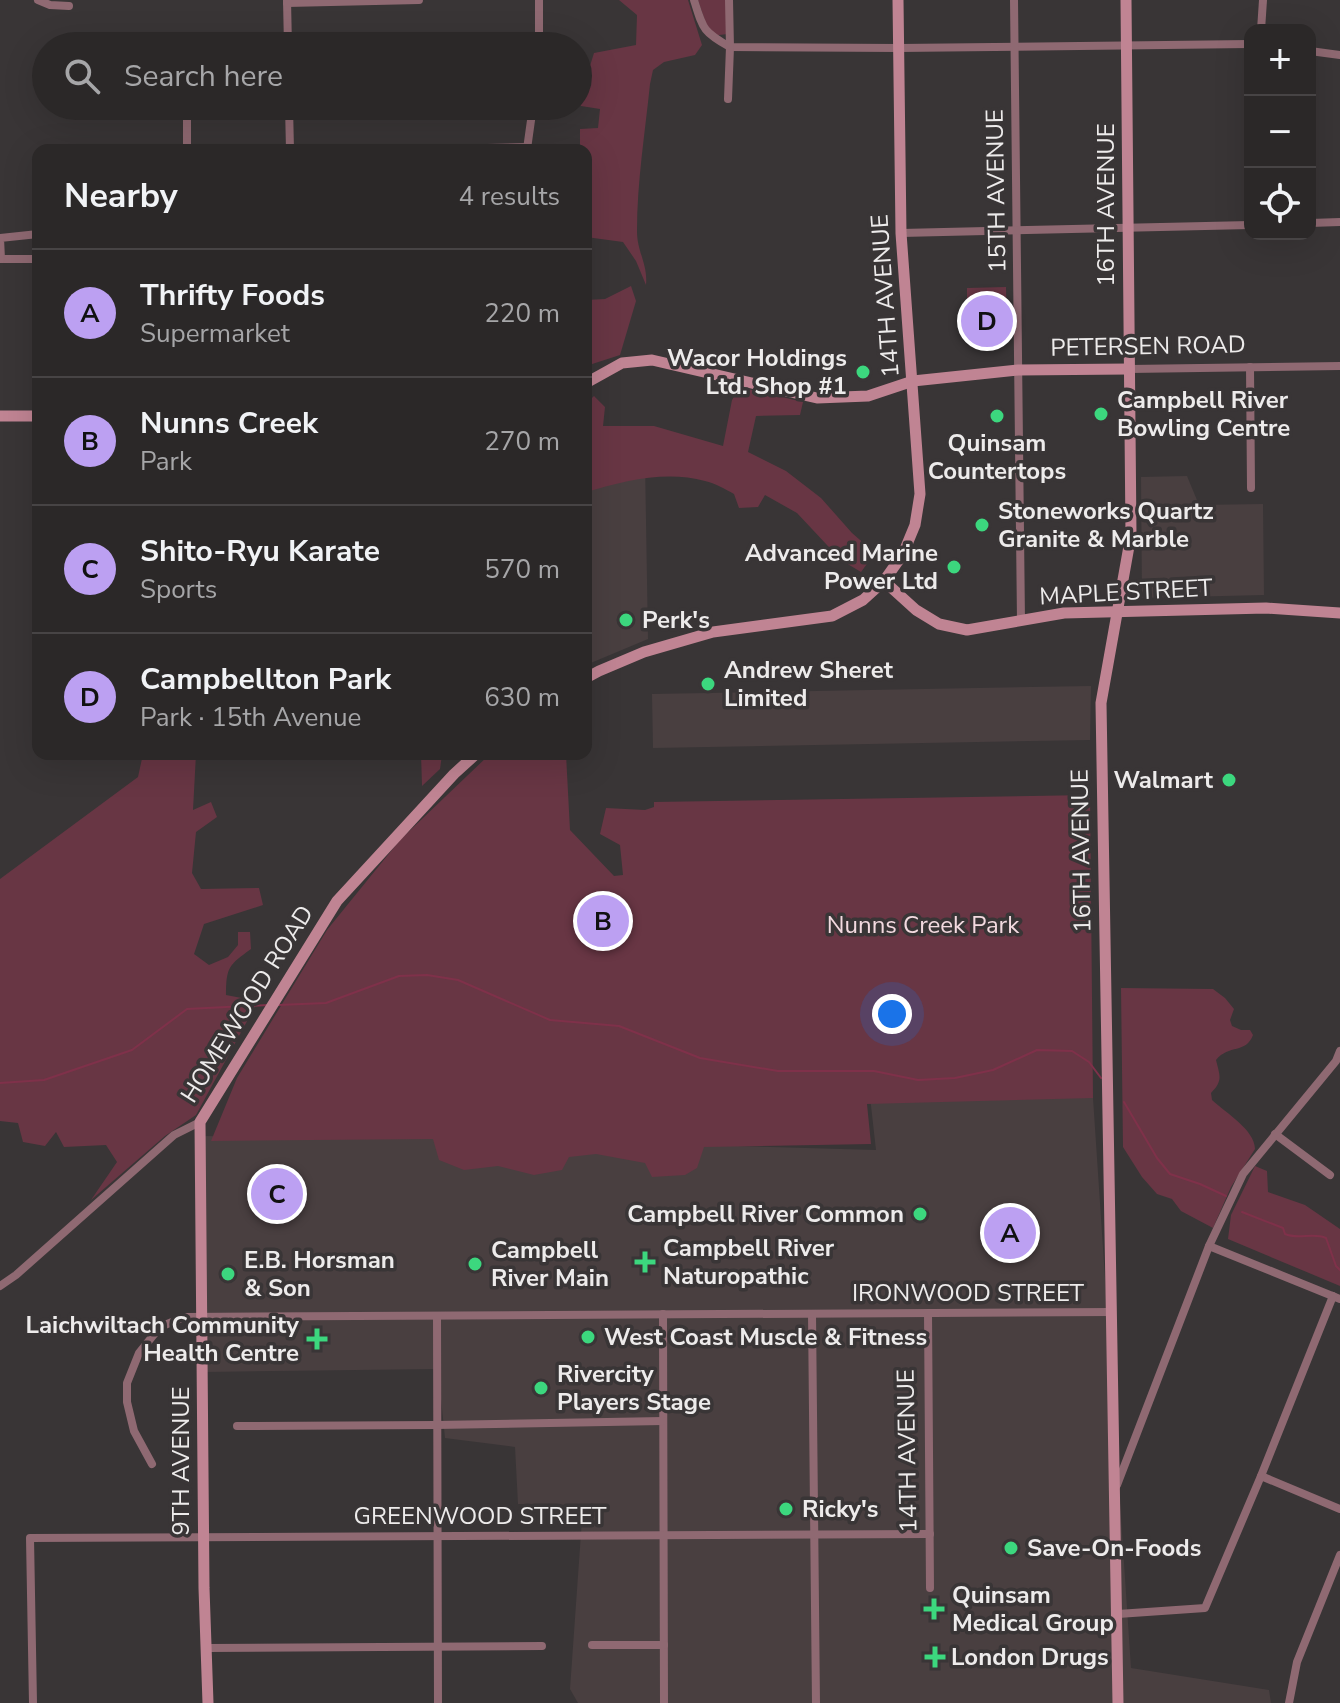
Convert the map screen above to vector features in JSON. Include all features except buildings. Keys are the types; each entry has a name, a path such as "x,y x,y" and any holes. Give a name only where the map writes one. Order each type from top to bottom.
{"street":[{"path":"38,0 50,5 69,6"},
{"path":"288,32 287,1 419,0"},
{"path":"539,0 539,32"},
{"path":"694,0 702,27 730,47 1244,44"},
{"path":"728,99 729,0"},
{"name":"14TH AVENUE","path":"884,581 904,551 915,525 920,494 901,233 898,0"},
{"name":"15TH AVENUE","path":"1014,0 1021,621"},
{"name":"16TH AVENUE","path":"1118,1703 1101,703 1131,535 1126,0"},
{"path":"1261,24 1263,0"},
{"path":"1316,52 1340,55"},
{"path":"187,120 187,144"},
{"path":"289,120 290,144"},
{"path":"528,144 531,120"},
{"path":"1316,223 1340,222"},
{"path":"901,233 1244,225"},
{"path":"32,235 0,238 1,259 32,259"},
{"name":"PETERSEN ROAD","path":"592,380 622,363 652,360 817,398 868,396 913,381 1018,370 1340,366"},
{"path":"1250,367 1251,488"},
{"path":"0,416 32,416"},
{"path":"592,675 644,652 713,632 832,616 863,600 884,581"},
{"name":"MAPLE STREET","path":"884,581 916,610 939,624 967,630 1064,613 1266,608 1340,613"},
{"name":"HOMEWOOD ROAD","path":"0,1286 174,1135 200,1122 337,901 469,760"},
{"path":"1115,1489 1209,1246 1243,1174 1338,1062 1340,1051"},
{"name":"9TH AVENUE","path":"200,1122 203,1537 208,1703"},
{"path":"1275,1134 1330,1175"},
{"path":"1118,1614 1205,1608 1336,1298 1209,1246"},
{"name":"IRONWOOD STREET","path":"152,1464 134,1431 127,1402 127,1383 139,1353 160,1327 184,1317 1111,1312"},
{"name":"14TH AVENUE","path":"928,1313 930,1588"},
{"path":"663,1314 664,1703"},
{"path":"812,1314 816,1703"},
{"path":"437,1316 438,1703"},
{"path":"237,1426 663,1421"},
{"path":"1261,1476 1340,1509"},
{"name":"GREENWOOD STREET","path":"33,1703 30,1538 930,1534"},
{"path":"1289,1703 1297,1662 1340,1555"},
{"path":"592,1645 664,1645"},
{"path":"207,1648 542,1646"}],"shaded area":[{"path":"645,461 648,639 592,662 592,469"},
{"path":"1187,476 1199,505 1263,504 1264,595 1142,598 1141,477"},
{"path":"1091,686 1090,740 653,748 652,694"},
{"path":"869,1088 1093,1098 1131,1668 1269,1690 1271,1703 578,1703 570,1689 583,1505 518,1504 515,1447 445,1438 438,1369 203,1372 200,1136 486,1139 876,1150"}],"green space":[{"path":"619,0 688,0 702,45 695,55 664,62 653,70 637,213 637,238 646,285 636,261 623,242 592,238 592,144 580,144 580,129 598,128 600,109 592,108 594,53 636,45 637,15"},
{"path":"698,0 730,0 728,34 710,36"},
{"path":"631,286 636,301 620,355 592,364 592,300 605,299"},
{"path":"1006,287 1007,332 967,333 967,288"},
{"path":"740,387 803,402 800,415 756,416 748,452 786,471 821,498 852,533 875,553 861,572 841,560 797,513 765,495 758,507 739,508 734,494 720,486 675,477 630,481 592,490 594,396 605,407 603,426 654,426 723,446 732,400"},
{"path":"142,760 196,760 193,810 211,802 217,817 196,832 192,873 201,889 259,888 263,905 204,924 194,954 209,965 228,957 238,945 238,932 250,932 251,949 230,968 226,995 258,1001 196,1115 165,1136 91,1200 117,1162 106,1145 64,1147 56,1132 45,1146 23,1142 18,1123 0,1121 0,879 138,777"},
{"path":"421,760 441,760 440,769 422,786"},
{"name":"Nunns Creek Park","path":"484,760 566,760 570,830 614,876 623,875 620,845 600,834 606,808 645,810 654,807 654,802 1090,795 1093,1098 867,1104 871,1144 704,1147 697,1168 685,1175 652,1177 645,1163 596,1154 569,1157 562,1170 534,1175 498,1166 464,1170 439,1160 433,1139 211,1141 237,1078 327,930 400,840"},
{"path":"1121,988 1213,989 1234,1009 1230,1020 1232,1026 1250,1030 1253,1035 1246,1045 1226,1052 1216,1060 1220,1078 1211,1093 1212,1100 1245,1129 1255,1149 1231,1187 1213,1228 1181,1211 1172,1199 1157,1194 1123,1147"},
{"path":"1255,1166 1267,1171 1268,1192 1305,1205 1340,1229 1340,1286 1228,1239 1231,1215"}],"waterway":[{"path":"278,1005 326,1003 399,976 427,975 458,980 550,1020 619,1026 700,1058 778,1071 874,1071 918,1080 955,1078 993,1070 1037,1050 1072,1051 1089,1062 1101,1078"},
{"path":"0,1083 44,1080 132,1050 187,1009 268,1005"},
{"path":"1124,1102 1170,1174 1226,1196"},
{"path":"1242,1212 1283,1228 1285,1234 1290,1236 1326,1238 1340,1270"}],"place":[{"name":"Campbellton Park","path":"987,321"},
{"name":"Wacor Holdings Ltd. Shop #1","path":"863,372"},
{"name":"Campbell River Bowling Centre","path":"1101,414"},
{"name":"Quinsam Countertops","path":"997,416"},
{"name":"Stoneworks Quartz Granite & Marble","path":"982,525"},
{"name":"Advanced Marine Power Ltd","path":"954,567"},
{"name":"Perk's","path":"626,620"},
{"name":"Andrew Sheret Limited","path":"708,684"},
{"name":"Walmart","path":"1229,780"},
{"name":"Nunns Creek","path":"603,921"},
{"name":"Shito-Ryu Karate","path":"277,1194"},
{"name":"Campbell River Common","path":"920,1214"},
{"name":"Thrifty Foods","path":"1010,1233"},
{"name":"Campbell River Naturopathic","path":"645,1262"},
{"name":"Campbell River Main","path":"475,1264"},
{"name":"E.B. Horsman & Son","path":"228,1274"},
{"name":"West Coast Muscle & Fitness","path":"588,1337"},
{"name":"Laichwiltach Community Health Centre","path":"317,1339"},
{"name":"Rivercity Players Stage","path":"541,1388"},
{"name":"Ricky's","path":"786,1509"},
{"name":"Save-On-Foods","path":"1011,1548"},
{"name":"Quinsam Medical Group","path":"934,1609"},
{"name":"London Drugs","path":"935,1657"}]}
